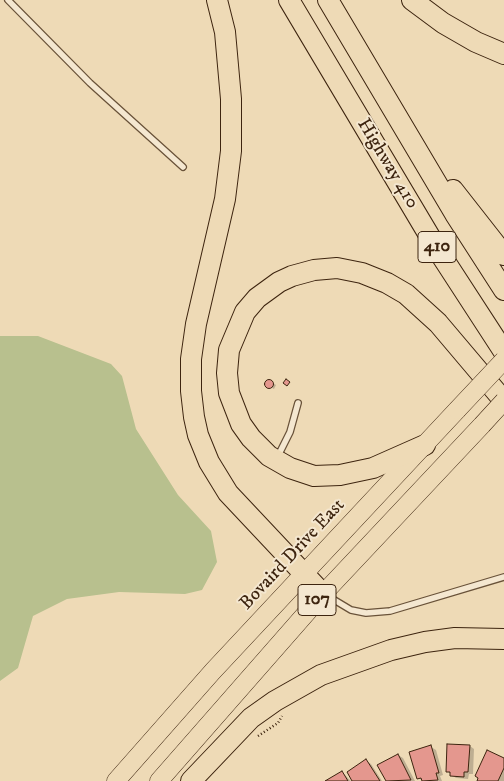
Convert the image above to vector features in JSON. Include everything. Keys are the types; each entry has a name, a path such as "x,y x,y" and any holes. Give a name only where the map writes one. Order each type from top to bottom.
{"highway":[{"path":"217,0 225,32 231,99 231,151 225,199 196,324 191,359 191,391 194,417 198,435 209,462 228,493 323,594"},
{"name":"Highway 410","path":"289,0 439,252 504,352"},
{"name":"Highway 410","path":"328,0 432,177 504,290"},
{"path":"412,0 452,28 476,42 504,54"},
{"path":"432,177 452,189 504,255"},
{"path":"425,445 373,468 340,475 314,476 290,468 276,460 251,438 234,410 229,393 227,373 229,350 245,312 257,298 279,282 314,270 337,268 362,273 387,282 406,294 438,323 504,401"},
{"path":"191,781 251,718 275,701 321,675 391,650 425,642 455,638 504,639"}],"main road":[{"name":"Bovaird Drive East","path":"116,781 213,671 504,360"},
{"name":"107","path":"159,781 323,594 504,401"}],"lane":[{"path":"8,0 90,83 184,167"},
{"path":"276,460 290,432 298,403"},
{"path":"323,594 351,610 366,613 390,611 504,577"}],"green space":[{"path":"0,336 38,336 111,364 122,376 136,429 178,495 211,531 217,562 202,590 185,594 119,592 67,599 33,616 18,668 0,681"}],"building":[{"path":"269,379 274,384 269,389 264,384"},
{"path":"286,379 290,382 287,386 283,383"},
{"path":"447,744 470,745 468,772 464,772 464,777 450,776 450,772 446,772"},
{"path":"431,745 439,773 436,773 438,780 422,781 421,778 417,779 409,752"},
{"path":"487,750 504,758 504,768 498,781 477,781 478,778 475,776"},
{"path":"398,754 411,780 386,781 377,765"},
{"path":"366,759 380,781 352,781 347,772"},
{"path":"342,771 348,781 325,781"}]}
